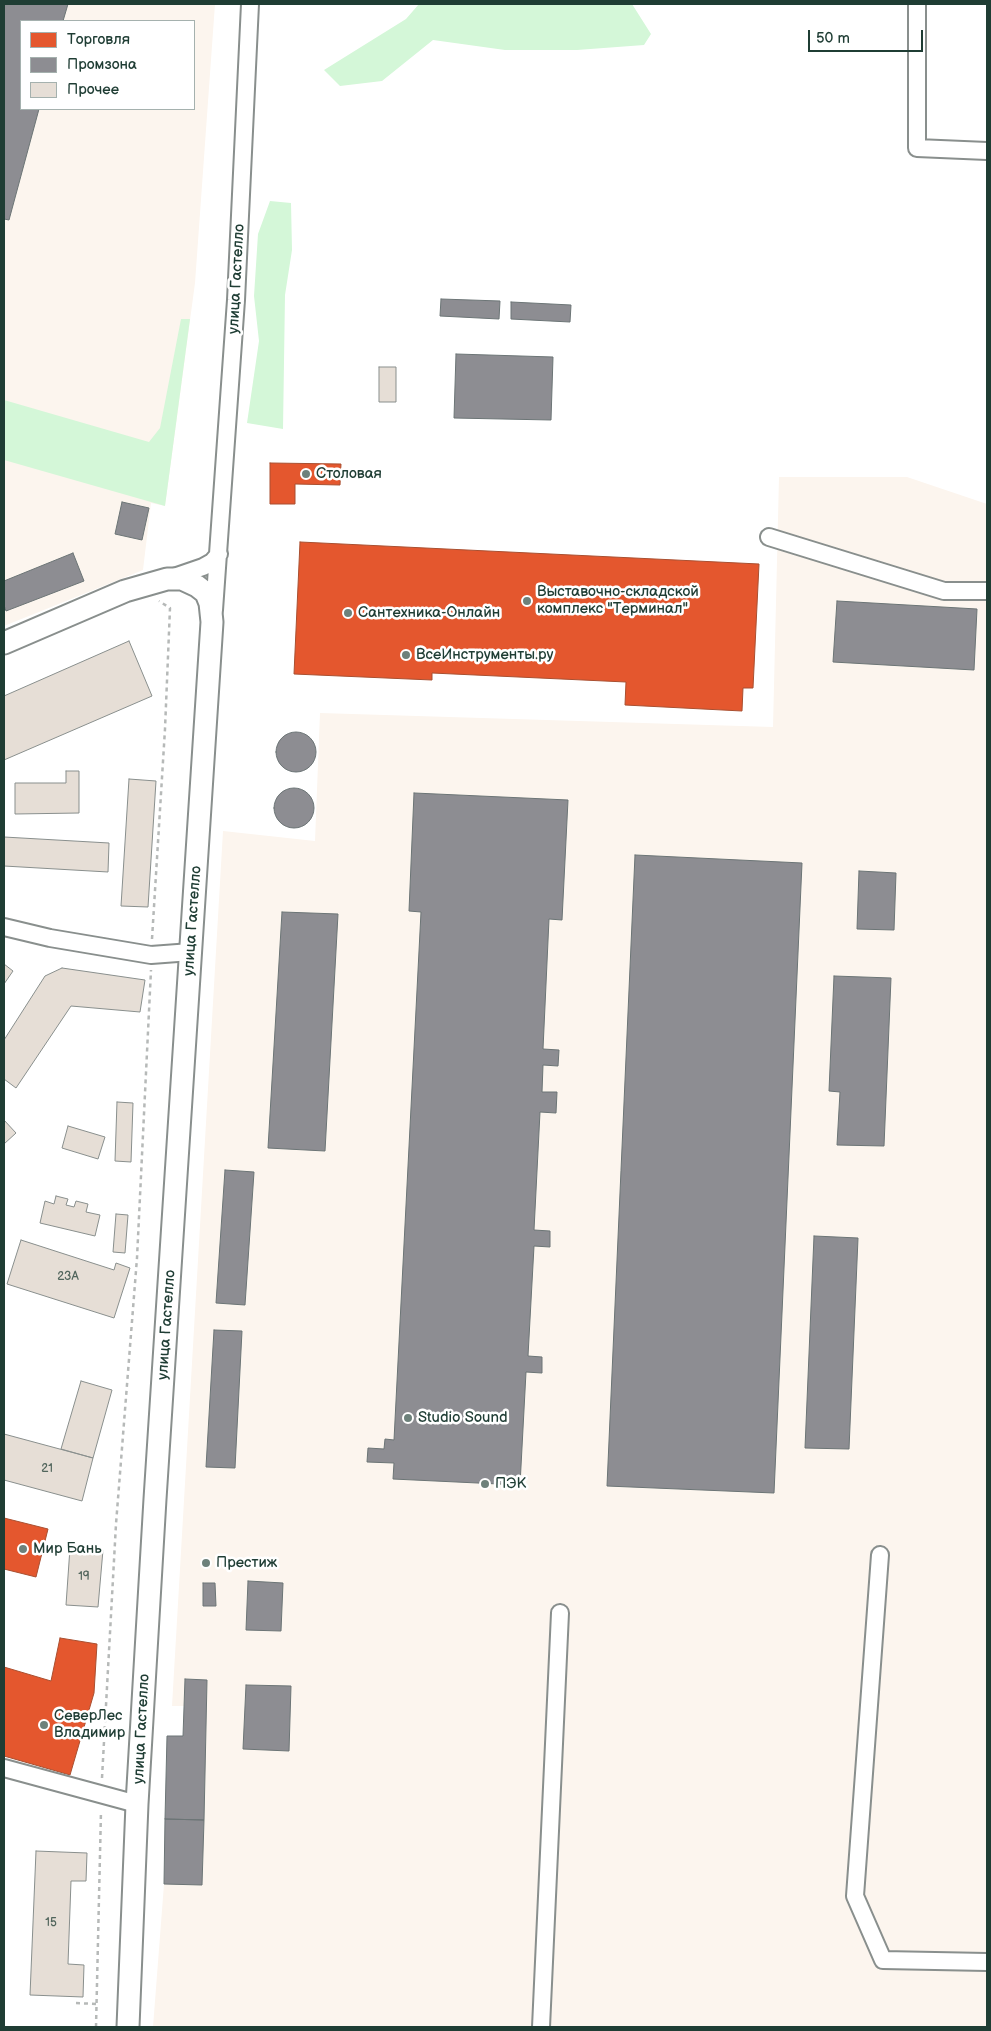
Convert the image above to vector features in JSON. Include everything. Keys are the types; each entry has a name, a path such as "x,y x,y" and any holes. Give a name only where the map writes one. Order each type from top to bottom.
{"main road":[{"name":"улица Гастелло","path":"128,2027 155,1499 212,622 206,593 197,586 182,579 167,579"},
{"path":"4,643 126,591 167,579"}],"street":[{"name":"улица Гастелло","path":"212,622 219,554 236,300 250,4"},
{"path":"917,4 917,148 987,151"},
{"path":"769,537 944,591 987,591"},
{"path":"167,579 203,568 219,554"},
{"path":"4,927 50,938 151,955 191,952"},
{"path":"880,1555 855,1896 883,1960 987,1962"},
{"path":"542,2027 560,1613"},
{"path":"4,1768 138,1804"}],"path":[{"path":"96,2027 101,1794 116,1524 137,1258 170,608 161,601 152,603"},
{"path":"76,2003 96,2004"}],"shaded area":[{"path":"4,4 215,4 195,283 165,506 151,503 143,570 4,626"},
{"path":"779,477 907,477 987,504 987,2027 153,2027 164,1884 202,1884 207,1680 185,1679 184,1706 172,1706 223,831 315,841 320,713 773,727"}],"green space":[{"path":"419,4 632,4 651,34 644,45 577,50 505,50 433,40 382,81 340,86 324,70 406,19"},
{"path":"270,201 291,203 292,250 285,295 283,429 247,423 259,341 254,296 258,234"},
{"path":"181,319 190,319 165,506 4,460 4,400 149,442 160,428"}],"building: Торговля":[{"name":"Столовая","path":"270,463 341,464 340,485 295,484 295,504 270,504"},
{"name":"Выставочно-складской комплекс \"Терминал\"","path":"300,542 759,564 753,688 743,688 742,711 625,705 626,682 432,673 432,680 294,674"},
{"path":"4,1518 48,1529 36,1577 4,1569"},
{"name":"СеверЛес Владимир","path":"60,1638 97,1644 94,1693 70,1775 4,1756 4,1667 51,1681"}],"building: Промзона":[{"path":"4,4 68,4 63,20 20,20 20,110 39,110 9,220 4,219"},
{"path":"441,299 500,301 499,319 440,316"},
{"path":"511,302 571,305 570,322 511,319"},
{"path":"456,354 553,357 551,420 454,418"},
{"path":"122,502 149,508 142,540 115,534"},
{"path":"73,553 84,581 6,611 4,605 4,581"},
{"path":"837,601 977,609 974,670 833,662"},
{"path":"296,732 310,738 316,752 310,766 296,772 282,766 276,752 282,738"},
{"path":"294,788 308,794 314,808 308,822 294,828 280,822 274,808 280,794"},
{"path":"414,793 568,800 562,920 549,919 543,1049 559,1050 558,1066 543,1065 542,1092 557,1092 556,1113 540,1112 534,1230 550,1231 550,1247 534,1246 528,1356 542,1357 542,1373 526,1372 520,1485 393,1479 394,1463 367,1462 368,1448 384,1449 385,1439 394,1440 421,912 409,911"},
{"path":"635,855 802,863 774,1493 607,1486"},
{"path":"859,871 896,873 894,930 857,929"},
{"path":"282,912 338,914 325,1151 268,1148"},
{"path":"834,976 891,978 884,1146 837,1145 840,1092 829,1091"},
{"path":"225,1170 254,1172 245,1305 216,1303"},
{"path":"814,1236 858,1238 849,1449 805,1448"},
{"path":"214,1330 242,1331 235,1468 206,1467"},
{"path":"248,1581 283,1583 281,1631 246,1630"},
{"path":"203,1583 215,1583 216,1606 203,1606"},
{"path":"185,1679 207,1680 204,1820 165,1819 167,1736 183,1736"},
{"path":"246,1685 291,1686 289,1751 243,1749"},
{"path":"165,1819 204,1820 202,1885 164,1884"}],"building: Прочее":[{"path":"379,367 396,367 396,402 379,402"},
{"path":"129,641 152,696 4,760 4,696"},
{"path":"66,771 79,771 79,813 15,814 15,783 66,783"},
{"path":"129,779 156,781 148,907 121,906"},
{"path":"4,837 109,843 108,872 4,866"},
{"path":"4,964 13,971 4,984"},
{"path":"62,968 145,980 140,1012 71,1006 16,1088 4,1079 4,1040 45,976"},
{"path":"117,1102 133,1103 131,1162 115,1161"},
{"path":"4,1120 16,1133 4,1144"},
{"path":"68,1126 105,1137 98,1159 62,1148"},
{"path":"56,1196 68,1199 66,1205 74,1207 76,1201 88,1204 86,1212 100,1215 95,1236 40,1223 45,1201 54,1204"},
{"path":"116,1214 128,1215 125,1253 113,1252"},
{"path":"21,1240 114,1270 116,1263 130,1268 114,1318 7,1284"},
{"path":"81,1381 112,1390 93,1458 61,1449"},
{"path":"4,1434 93,1458 82,1501 4,1480"},
{"path":"70,1548 103,1550 98,1607 66,1605"},
{"path":"36,1851 87,1853 86,1881 71,1881 68,1964 84,1965 83,1997 30,1995"}],"place":[{"name":"Столовая","path":"306,474"},
{"name":"Выставочно-складской комплекс \"Терминал\"","path":"527,601"},
{"name":"Сантехника-Онлайн","path":"348,613"},
{"name":"ВсеИнструменты.ру","path":"406,655"},
{"name":"Studio Sound","path":"408,1418"},
{"name":"ПЭК","path":"485,1484"},
{"name":"Мир Бань","path":"23,1549"},
{"name":"Престиж","path":"206,1563"},
{"name":"СеверЛес Владимир","path":"44,1725"}]}
